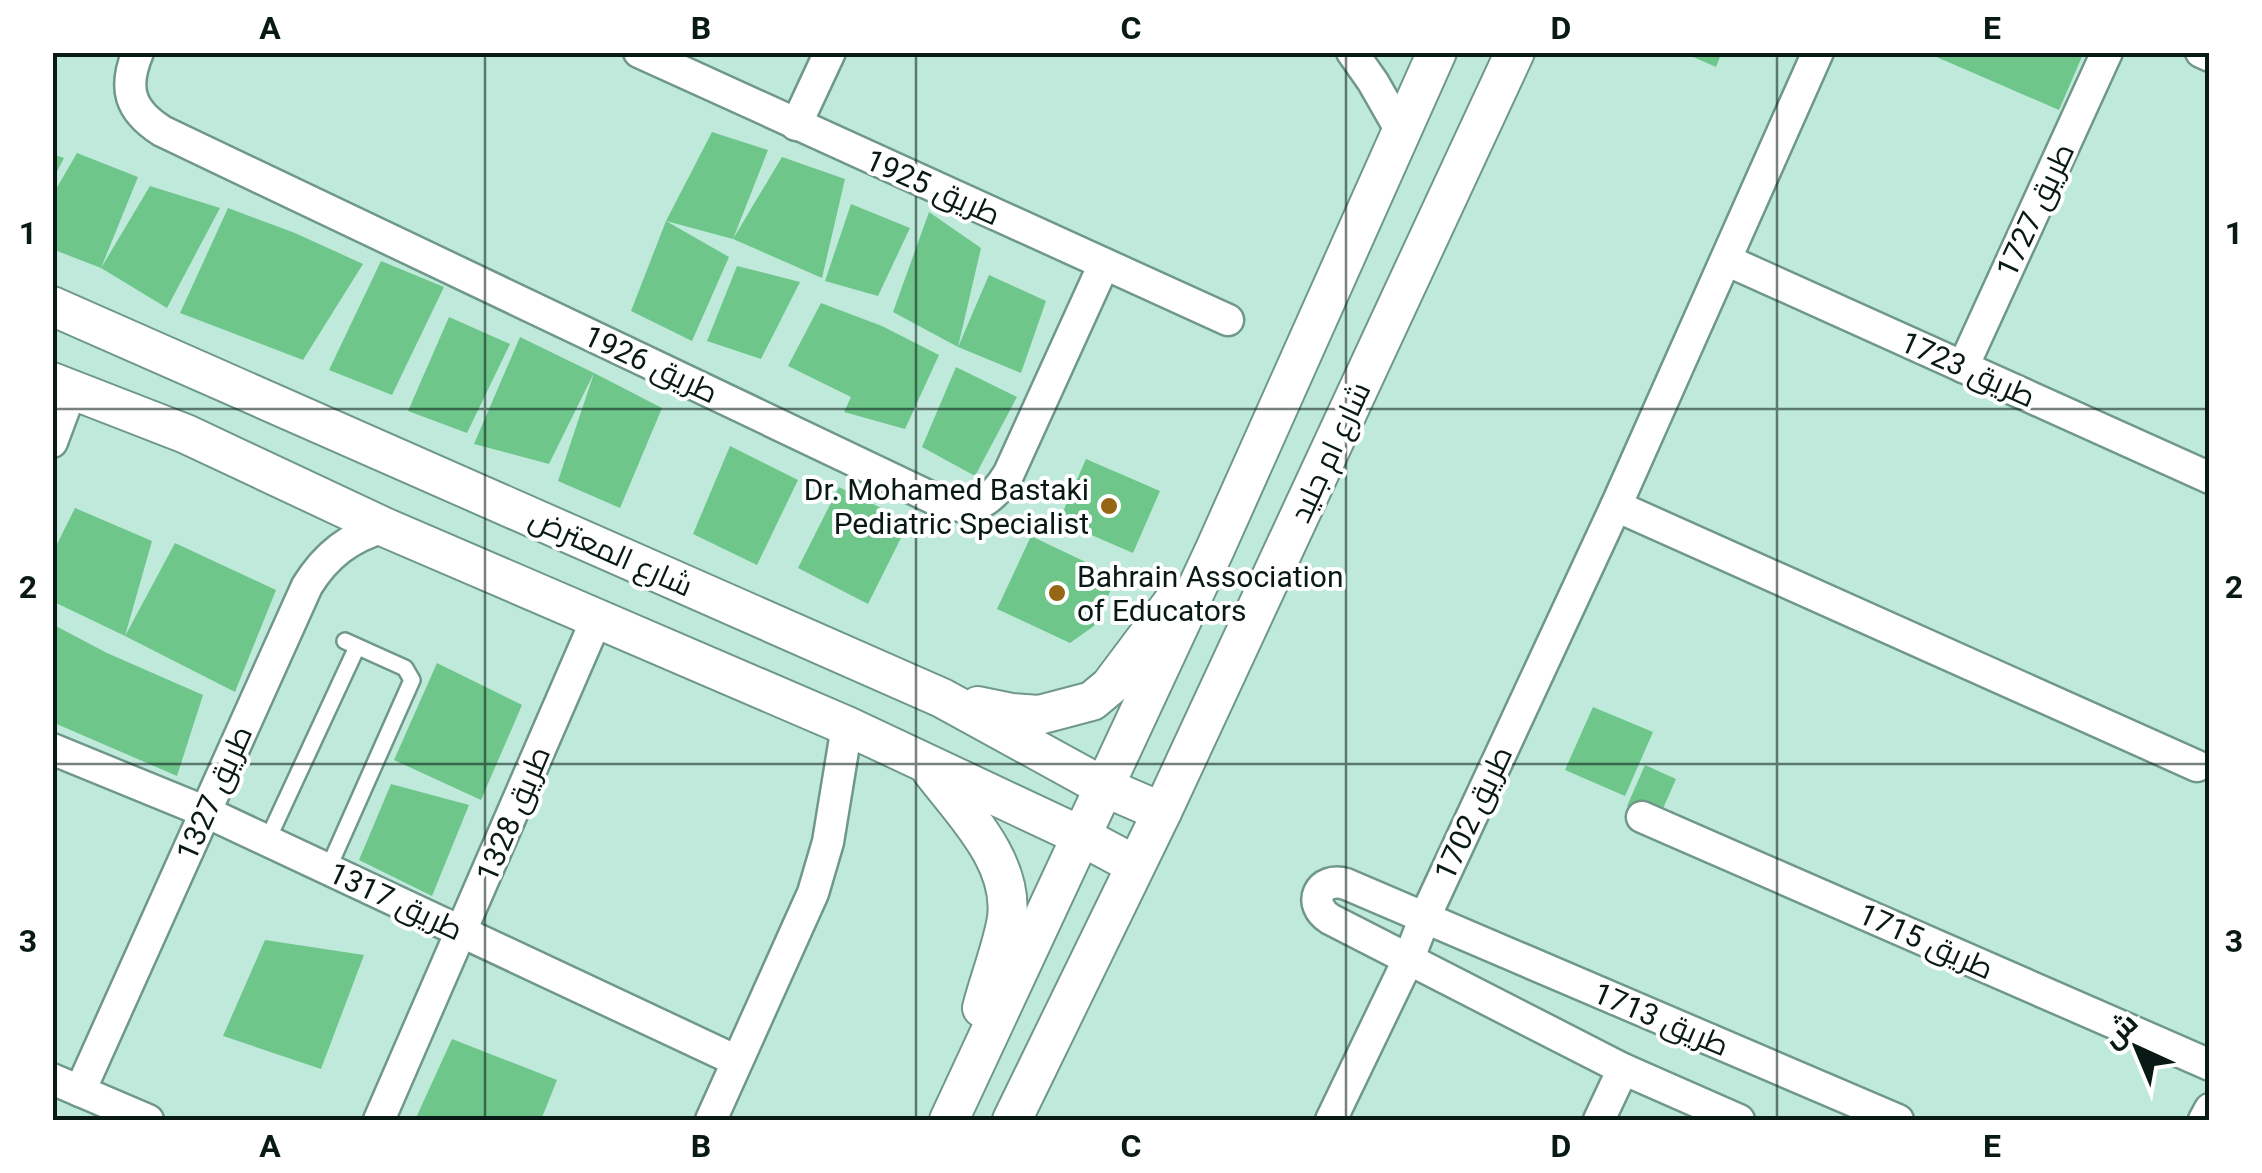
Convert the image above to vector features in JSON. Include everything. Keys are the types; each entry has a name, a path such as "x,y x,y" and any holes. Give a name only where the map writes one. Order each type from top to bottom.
{"street":[{"name":"طريق 1926","path":"138,52 130,83 132,98 138,112 162,131 958,507 990,498 1009,473 1104,264"},
{"name":"طريق 1925","path":"639,52 1228,320"},
{"path":"796,125 830,52"},
{"path":"1352,52 1401,131"},
{"path":"950,1118 1215,549 1436,52"},
{"name":"شارع ام جليد","path":"1012,1120 1162,812 1515,52"},
{"name":"طريق 1702","path":"1331,1120 1616,506 1818,52"},
{"name":"طريق 1727","path":"1963,367 2108,52"},
{"path":"2202,52 2210,56"},
{"name":"طريق 1723","path":"1726,260 2208,475"},
{"name":"شارع المعترض","path":"52,306 942,698 1104,787 1162,812"},
{"path":"52,442 62,386 186,434 384,526 847,726 1135,865"},
{"path":"1616,506 2197,766"},
{"name":"طريق 1327","path":"66,1085 206,812 314,574 345,544 384,526"},
{"path":"942,698 1040,715 1092,700 1110,686 1215,549"},
{"name":"طريق 1328","path":"380,1120 597,618"},
{"path":"711,1120 822,868 847,726"},
{"name":"طريق 1317","path":"52,749 206,812 737,1061"},
{"path":"926,764 998,862 1006,887 1006,918 950,1118"},
{"name":"طريق 1715","path":"1642,817 2210,1065"},
{"name":"طريق 1713","path":"1739,1120 1623,1069 1322,914 1318,897 1322,889 1338,882 1898,1120"},
{"path":"1598,1120 1623,1069"},
{"path":"66,1085 148,1120"},
{"path":"2204,1120 2209,1111"}],"lane":[{"path":"267,840 351,644 405,668 412,680 328,869"}],"building":[{"path":"1682,52 1722,52 1716,67"},
{"path":"1925,52 2084,52 2059,110"},
{"path":"712,132 768,150 733,239 666,221"},
{"path":"77,153 138,177 101,268 52,249 52,196"},
{"path":"52,154 64,158 52,181"},
{"path":"782,157 845,179 822,278 733,239"},
{"path":"150,186 220,208 167,308 101,268"},
{"path":"851,204 910,228 878,296 825,281"},
{"path":"228,208 363,264 303,360 180,313"},
{"path":"929,212 981,248 958,347 893,312"},
{"path":"666,221 729,257 692,341 631,311"},
{"path":"381,261 444,287 392,395 329,370"},
{"path":"737,266 800,282 761,359 707,341"},
{"path":"989,275 1046,301 1021,373 958,347"},
{"path":"821,303 882,326 939,355 905,429 844,412 851,397 788,366"},
{"path":"449,317 510,344 467,433 408,411"},
{"path":"520,337 594,373 549,464 474,444"},
{"path":"956,367 1017,397 975,476 922,447"},
{"path":"594,373 662,408 620,508 558,481"},
{"path":"730,446 798,480 757,565 693,534"},
{"name":"Dr. Mohamed Bastaki Pediatric Specialist","path":"1086,459 1160,491 1133,553 1059,521"},
{"path":"839,487 909,522 868,604 798,568"},
{"path":"75,508 152,541 125,636 52,601 52,554"},
{"name":"Bahrain Association of Educators","path":"1031,536 1117,577 1094,626 1070,643 997,609"},
{"path":"175,543 276,590 235,692 125,636"},
{"path":"52,624 203,695 177,776 52,722"},
{"path":"437,663 522,705 481,800 394,760"},
{"path":"1593,707 1653,732 1625,796 1565,770"},
{"path":"1645,765 1676,779 1658,820 1627,806"},
{"path":"391,784 469,805 432,896 359,860"},
{"path":"265,940 364,955 321,1069 223,1036"},
{"path":"452,1039 557,1080 541,1120 415,1120"}],"place":[{"name":"Dr. Mohamed Bastaki Pediatric Specialist","path":"1109,506"},
{"name":"Bahrain Association of Educators","path":"1057,593"}]}
